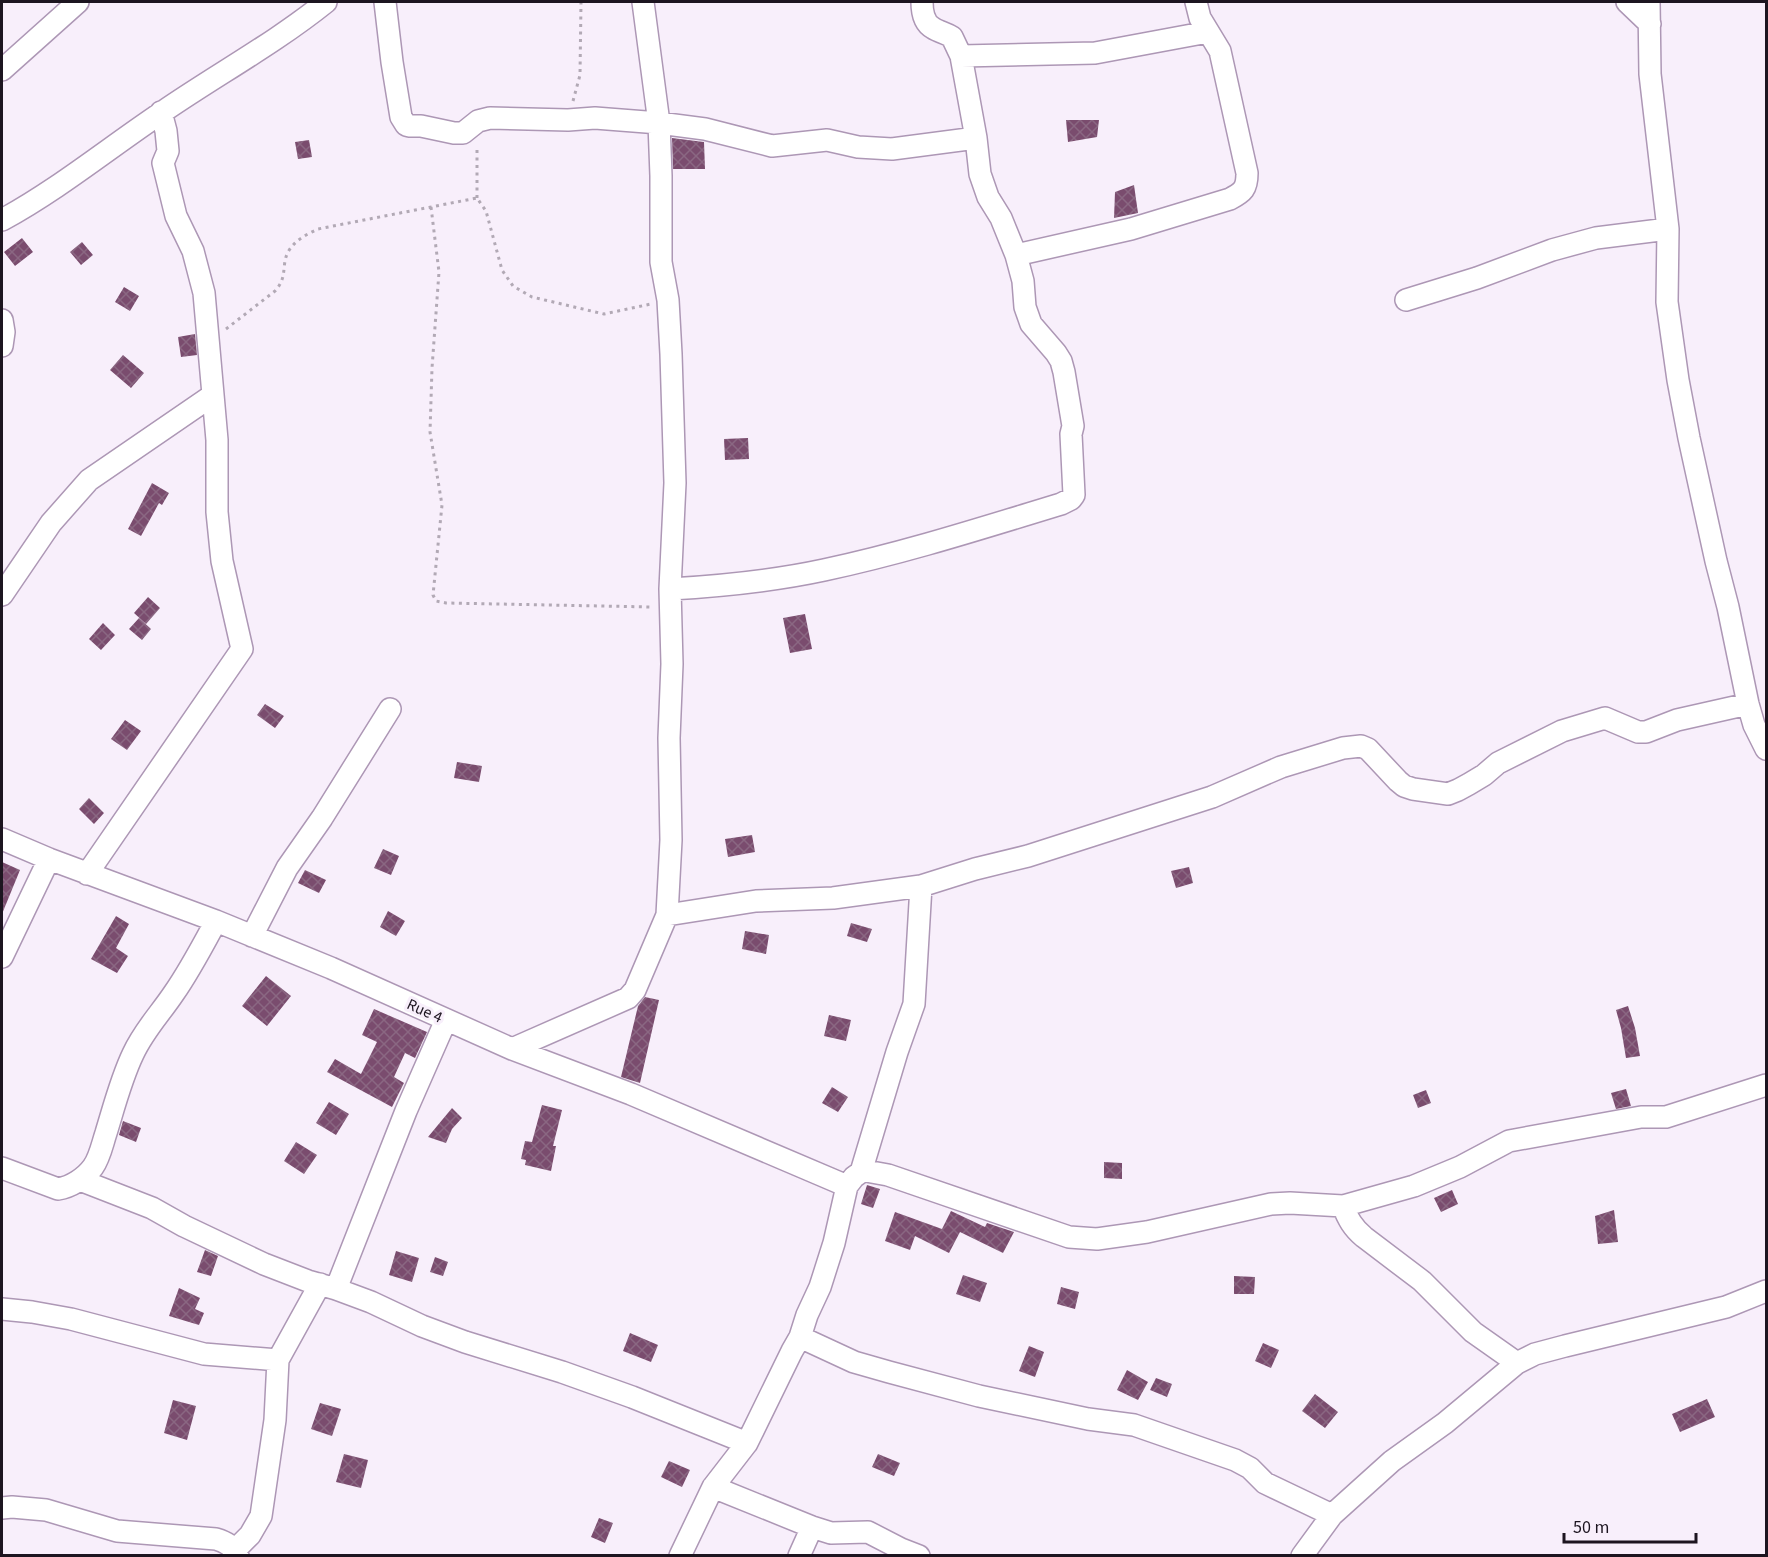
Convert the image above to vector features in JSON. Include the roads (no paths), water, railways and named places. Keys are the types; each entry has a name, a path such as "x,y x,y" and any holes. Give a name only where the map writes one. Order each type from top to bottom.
{"street":[{"path":"2,70 78,2"},
{"path":"2,220 46,193 161,112 272,42 326,2"},
{"path":"385,2 401,117 406,125 410,126 463,133 478,121 490,118 568,120 595,118 705,129 772,146 827,140 858,147 891,148 976,138"},
{"path":"512,1049 633,994 666,915 671,840 670,598 675,483 668,300 661,262 662,176 659,123 643,2"},
{"path":"670,598 822,571 929,544 1071,500 1074,495 1071,434 1073,426 1064,372 1056,353 1031,324 1025,307 1023,281 1016,255 1001,218 988,197 980,174 961,56 952,37 933,29 928,24 924,17 922,2"},
{"path":"1016,255 1131,229 1230,199 1243,192 1247,182 1247,173 1220,51 1200,18 1196,2"},
{"path":"1627,2 1650,24"},
{"path":"1649,2 1650,74 1668,229 1667,302 1678,380 1748,704 1754,724 1767,749"},
{"path":"961,56 1095,52 1208,32"},
{"path":"87,874 242,650 222,561 217,512 217,440 204,293 198,266 183,227 176,216 163,163 168,150 161,112"},
{"path":"1406,300 1477,278 1552,250 1596,238 1668,229"},
{"path":"2,320 4,332 2,346"},
{"path":"2,595 51,523 89,480 213,395"},
{"path":"666,915 756,901 833,898 921,886 1028,856 1212,797 1281,767 1343,748 1361,746 1368,749 1404,786 1448,794 1484,775 1498,763 1562,731 1605,718 1638,732 1646,732 1677,720 1748,704"},
{"path":"252,936 286,868 322,818 390,709"},
{"name":"Rue 4","path":"2,839 49,860 216,921 331,968 512,1049 854,1179 866,1171 880,1172 1069,1237 1097,1239 1147,1232 1271,1204 1343,1206 1414,1186 1460,1167 1509,1141 1641,1117 1666,1117 1767,1085"},
{"path":"2,957 49,860"},
{"path":"680,1556 713,1487 747,1443 800,1337 820,1287 914,1004 921,886"},
{"path":"2,1168 58,1189 80,1180 88,1173 100,1152 133,1053 146,1028 182,981 216,921"},
{"path":"2,1508 46,1510 117,1531 216,1539 226,1542 237,1553 261,1516 275,1420 278,1360 328,1286 446,1020"},
{"path":"80,1180 152,1208 264,1264 328,1286 433,1330 632,1397 747,1443"},
{"path":"1343,1206 1347,1218 1364,1238 1422,1281 1473,1332 1517,1363"},
{"path":"1302,1556 1332,1515 1392,1461 1445,1423 1517,1363 1535,1354 1564,1346 1726,1307 1767,1291"},
{"path":"2,1309 71,1319 204,1354 278,1360"},
{"path":"800,1337 854,1362 979,1396 1146,1429 1235,1460 1250,1468 1265,1483 1332,1515"},
{"path":"713,1487 831,1533 868,1532 919,1556"},
{"path":"799,1556 812,1527"}]}
